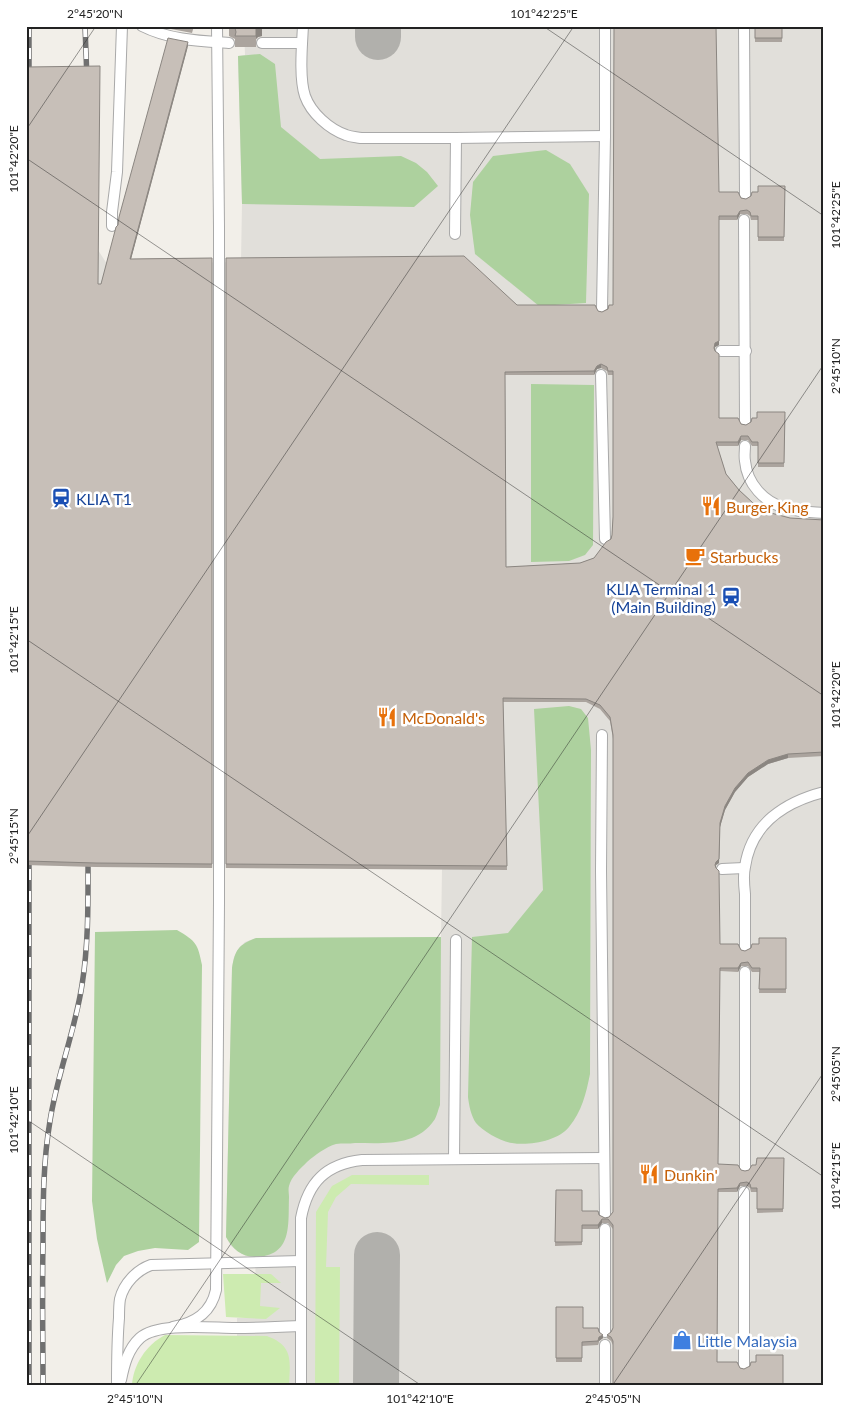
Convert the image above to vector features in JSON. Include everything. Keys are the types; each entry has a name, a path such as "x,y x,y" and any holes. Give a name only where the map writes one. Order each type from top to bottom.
{"lane":[{"path":"112,226 117,172 122,26"},
{"path":"142,26 165,35 193,41 229,43"},
{"path":"118,1386 127,1357 140,1338 149,1332 186,1325 194,1321 209,1308 216,1290 219,903 219,227 217,26"},
{"path":"303,26 302,81 305,95 309,105 319,117 331,128 346,135 361,138 605,136"},
{"path":"602,309 605,26"},
{"path":"744,26 744,196"},
{"path":"262,43 302,42"},
{"path":"455,234 456,138"},
{"path":"744,220 745,422"},
{"path":"721,351 746,351"},
{"path":"601,375 605,539"},
{"path":"745,446 745,462 748,476 752,485 760,494 784,508 824,513"},
{"path":"602,735 601,871 605,1215"},
{"path":"745,948 744,868 753,841 775,814 793,802 824,792"},
{"path":"722,869 744,868"},
{"path":"601,871 613,871"},
{"path":"454,1159 456,940"},
{"path":"745,972 745,1168"},
{"path":"301,1386 301,1218 303,1207 313,1185 319,1177 337,1165 349,1161 362,1160 604,1158"},
{"path":"744,1192 744,1366"},
{"path":"605,1229 605,1332"},
{"path":"118,1386 117,1348 120,1298 132,1278 141,1269 151,1265 301,1261"},
{"path":"173,1328 301,1326"},
{"path":"604,1345 604,1386"}],"shaded area":[{"path":"244,26 824,26 824,1386 136,1386 237,1352 237,1318 257,1318 255,1257 242,1254 231,1246 226,1237 232,968 234,957 239,948 245,942 256,938 441,937 442,869 26,865 26,71 100,70 98,250 107,264 241,262 242,204 238,56 245,55"}],"green space":[{"path":"260,54 275,64 281,127 320,159 401,156 416,163 427,172 438,186 414,207 242,204 238,56"},
{"path":"546,150 570,164 589,194 586,303 539,306 475,254 470,215 473,182 493,156"},
{"path":"531,384 594,385 593,545 585,555 569,561 531,562"},
{"path":"569,706 581,709 588,718 591,750 590,1074 580,1108 564,1132 551,1139 519,1144 498,1138 479,1126 473,1117 469,1103 472,937 508,933 543,890 534,709"},
{"path":"177,930 195,944 202,965 199,1242 188,1250 155,1248 124,1256 116,1265 107,1283 97,1239 92,1201 95,932"},
{"path":"441,937 440,1105 435,1119 419,1135 399,1142 336,1144 317,1154 299,1170 290,1183 288,1228 282,1245 276,1251 267,1255 250,1257 241,1254 231,1245 226,1237 232,968 236,952 245,943 256,938"},
{"path":"352,1175 429,1175 429,1185 351,1184 336,1197 328,1212 326,1267 340,1267 339,1386 315,1386 316,1212 332,1186"},
{"path":"223,1274 271,1274 281,1283 261,1283 260,1306 280,1308 266,1319 226,1317"},
{"path":"165,1335 267,1336 276,1340 286,1350 290,1362 289,1386 132,1386 135,1371 142,1356 152,1344"}],"building":[{"path":"231,26 258,26 256,36 235,36 235,28"},
{"name":"KLIA Terminal 1 (Main Building)","path":"614,26 716,26 719,192 738,192 741,198 746,199 751,196 752,192 758,192 758,186 785,186 784,237 758,237 758,216 751,216 747,210 740,211 737,216 719,216 719,341 715,343 714,348 719,354 719,418 738,418 741,424 746,425 751,422 752,418 757,418 757,412 785,412 784,463 758,463 758,442 752,442 748,436 741,436 738,442 716,442 726,474 753,503 771,513 790,518 824,520 824,752 788,754 768,760 748,773 735,788 725,806 720,823 719,859 715,865 719,871 720,944 738,944 741,950 745,951 751,948 752,944 759,944 759,938 786,938 786,989 759,989 760,968 752,968 748,962 741,963 738,968 720,968 718,1164 738,1165 741,1170 745,1171 749,1170 752,1165 756,1165 757,1158 784,1158 783,1209 757,1209 757,1188 751,1188 747,1182 740,1183 737,1188 718,1189 717,1362 737,1362 740,1368 744,1369 750,1366 751,1362 756,1362 756,1355 783,1355 783,1386 613,1386 613,1341 607,1335 613,1328 613,1225 608,1219 602,1219 598,1225 582,1225 582,1242 555,1242 556,1190 582,1190 582,1211 598,1211 599,1215 605,1218 609,1217 613,1212 613,735 610,717 600,705 586,699 503,698 507,866 226,864 226,258 464,256 517,305 595,305 598,311 602,312 608,309 609,305 613,305","holes":["601,364 607,367 608,371 613,371 613,517 611,539 606,542 594,558 580,563 506,567 505,372 594,371"]},
{"path":"755,26 782,26 782,38 755,38"},
{"path":"168,38 188,42 130,259 212,258 212,864 26,861 26,67 100,66 98,284 101,284"},
{"path":"556,1307 583,1307 583,1328 598,1328 599,1332 603,1335 599,1337 598,1341 582,1342 582,1358 556,1358"}],"taxiway":[{"path":"378,26 378,37"},
{"path":"376,1386 377,1255"}],"railway":[{"path":"29,26 29,81"},
{"path":"85,26 87,80"},
{"path":"29,852 29,1386"},
{"path":"43,1386 43,1215 46,1152 53,1104 82,985 87,936 88,853"}],"place":[{"name":"KLIA T1","path":"61,498"},
{"name":"Burger King","path":"711,506"},
{"name":"Starbucks","path":"695,556"},
{"name":"KLIA Terminal 1 (Main Building)","path":"731,597"},
{"name":"McDonald's","path":"387,717"},
{"name":"Dunkin'","path":"649,1174"},
{"name":"Little Malaysia","path":"682,1340"}]}
